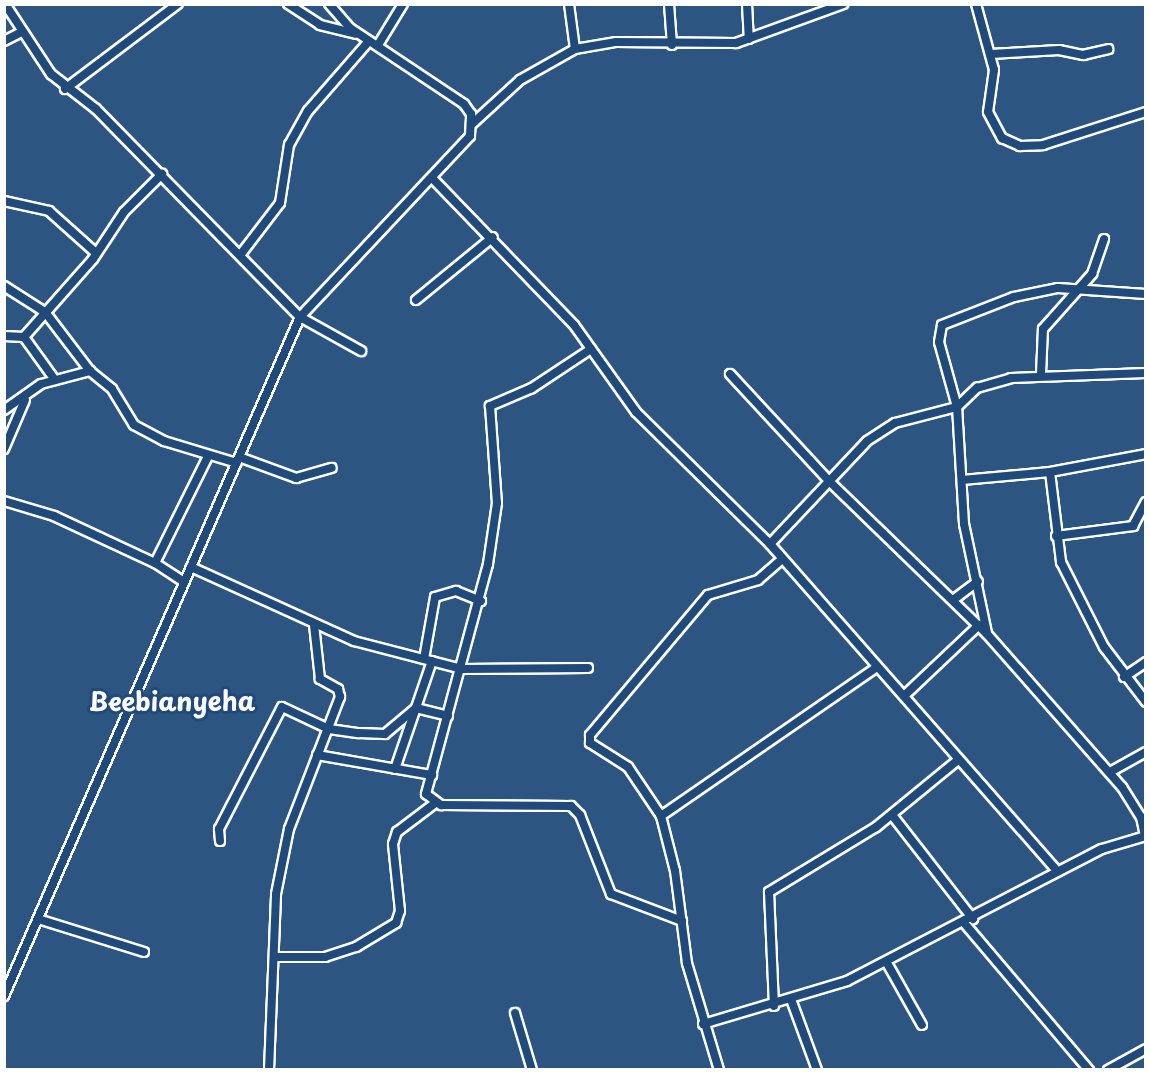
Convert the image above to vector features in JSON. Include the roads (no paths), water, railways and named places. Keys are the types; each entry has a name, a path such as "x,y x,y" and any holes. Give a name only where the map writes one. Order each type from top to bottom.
{"street":[{"path":"5,4 22,32 65,88 96,109 241,254 300,317 361,351"},
{"path":"65,88 178,4"},
{"path":"288,4 320,25 361,35"},
{"path":"329,4 361,35 464,104 472,124"},
{"path":"378,45 403,4"},
{"path":"569,4 575,49"},
{"path":"669,4 672,45"},
{"path":"747,4 749,39"},
{"path":"4,996 300,317 466,146 472,124 520,80 575,49 616,42 712,46 749,39 843,4"},
{"path":"976,4 991,54 994,92 988,112 1002,138 1020,146 1052,143 1146,112"},
{"path":"4,41 22,32"},
{"path":"241,254 280,203 289,145 308,111 369,40"},
{"path":"991,54 1059,50 1083,55 1108,49"},
{"path":"24,337 96,254 124,212 162,174"},
{"path":"433,179 493,237 591,349 636,412 770,544 905,695 958,760 1057,871"},
{"path":"4,201 49,211 96,254"},
{"path":"416,300 493,237"},
{"path":"1041,374 1043,329 1080,290 1096,267 1104,239"},
{"path":"4,286 45,312 90,371 112,389 134,425 208,456 238,460 296,478 332,468"},
{"path":"987,634 978,581 964,524 957,407 939,342 942,325 1026,294 1080,290 1146,294"},
{"path":"4,336 24,337"},
{"path":"24,337 55,380"},
{"path":"434,804 426,794 481,601 497,503 490,406 532,388 591,349"},
{"path":"4,410 55,380 90,371"},
{"path":"770,544 878,433 957,407 977,388 1041,374 1146,373"},
{"path":"703,1024 792,1002 887,963 969,921 1057,871 1124,839 1145,836 1134,802 979,625 830,481 730,374"},
{"path":"4,449 27,396"},
{"path":"962,480 1050,472 1146,454"},
{"path":"155,562 208,456"},
{"path":"1050,472 1056,536 1061,562 1124,677 1146,702"},
{"path":"4,501 54,516 155,562 184,582"},
{"path":"1056,536 1133,526 1146,502"},
{"path":"719,1070 703,1024 661,816 628,767 590,743 590,735 708,595 758,580 782,559"},
{"path":"191,567 314,625 462,669 588,669"},
{"path":"954,600 978,581"},
{"path":"395,769 416,708 428,660 435,597 456,591 481,601"},
{"path":"269,1070 276,957 276,894 289,829 340,692 320,679 314,625"},
{"path":"905,695 979,625"},
{"path":"1124,677 1146,662"},
{"path":"661,816 877,666"},
{"path":"220,841 219,829 282,707 328,729 385,734 416,708"},
{"path":"416,708 448,716"},
{"path":"1110,772 1146,752"},
{"path":"317,755 432,775"},
{"path":"774,1006 769,892 892,815 958,760"},
{"path":"276,957 326,957 356,947 396,923 400,911 393,844 397,832 434,804 571,806 580,815 611,894 682,921"},
{"path":"892,815 969,921 1089,1070"},
{"path":"38,919 144,952"},
{"path":"887,963 922,1025"},
{"path":"792,1002 817,1070"},
{"path":"515,1012 532,1070"},
{"path":"1109,1069 1146,1048"}],"district":[{"name":"Beebianyeha","path":"172,701"}]}
